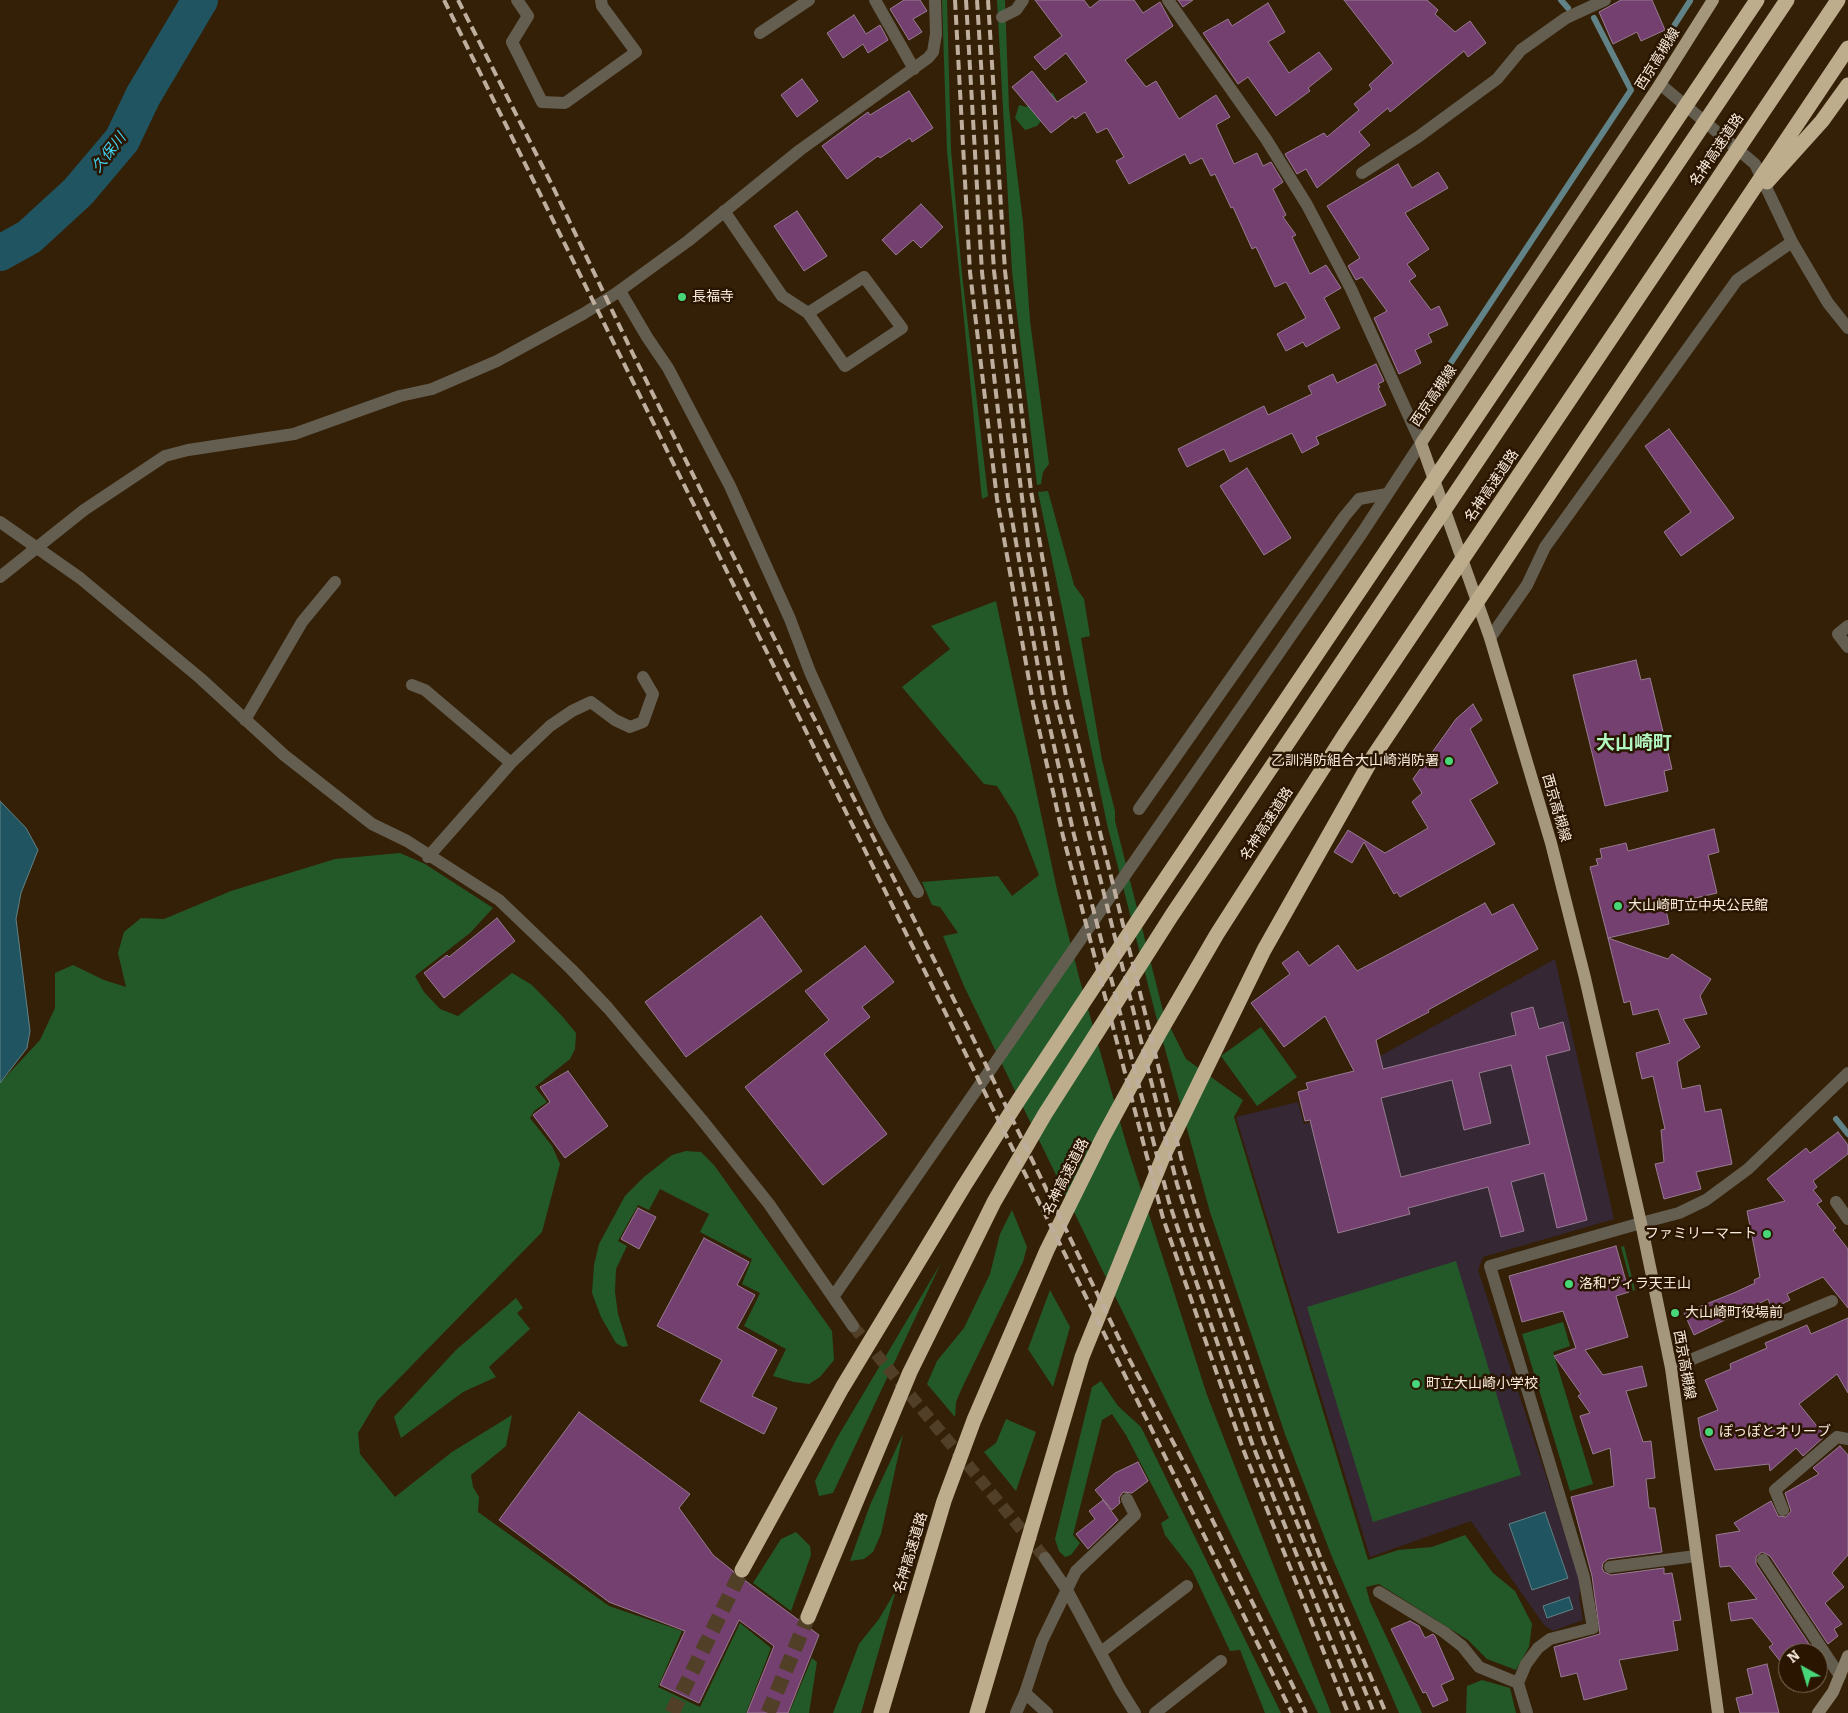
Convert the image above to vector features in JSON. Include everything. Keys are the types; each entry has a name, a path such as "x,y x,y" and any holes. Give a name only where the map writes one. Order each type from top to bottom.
{"highway":[{"path":"1698,89 1748,0"},
{"path":"742,1570 842,1388 964,1186 1122,943 1757,0"},
{"name":"名神高速道路","path":"808,1617 910,1372 994,1202 1045,1114 1161,931 1787,0"},
{"name":"名神高速道路","path":"881,1713 913,1600 970,1429 1047,1250 1160,1032 1217,934 1274,842 1838,0"},
{"path":"977,1713 1082,1357 1163,1157 1264,950 1373,757 1848,48"},
{"path":"1731,221 1822,121 1848,85"}],"main road":[{"name":"西京高槻線","path":"1713,0 1660,84 1421,443 1490,638 1551,843 1642,1223 1671,1368 1718,1713"},
{"path":"1818,1713 1833,1692 1848,1656"}],"street":[{"path":"517,0 528,16 512,42 542,102 565,103 636,52 602,6 601,0"},
{"path":"760,32 809,0"},
{"path":"874,0 914,69"},
{"path":"0,577 84,510 165,456 188,450 294,434 400,396 432,389 497,361 583,314 618,292 688,241 800,150 914,69 933,52 936,34 935,0"},
{"path":"1002,17 1016,10 1023,0"},
{"path":"833,1297 1362,533 1421,443 1351,289 1307,205 1266,139 1168,0"},
{"path":"1362,173 1418,137 1497,79 1521,50 1566,18 1605,0"},
{"path":"1660,84 1755,164 1792,242 1828,303 1848,328"},
{"path":"724,210 782,296 808,312 845,366 902,328 864,277 808,312"},
{"path":"1490,638 1527,585 1545,547 1737,280 1792,242"},
{"path":"618,292 668,368 730,486 790,619 810,672 845,748 880,823 918,892"},
{"path":"1139,809 1358,499 1387,494"},
{"path":"0,522 37,546 80,578 200,678 284,755 372,824 407,841 428,857 499,900 564,962 654,1060 769,1204 853,1326"},
{"path":"245,720 302,622 335,582"},
{"path":"1848,626 1838,634 1848,647"},
{"path":"428,857 511,763 550,726 572,711 591,702 615,720 630,727 642,722 654,694 643,677"},
{"path":"412,684 425,690 511,763"},
{"path":"1527,1713 1518,1683 1526,1664 1538,1648 1550,1639 1593,1628 1584,1577 1490,1266 1679,1213 1706,1200 1748,1169 1848,1074"},
{"path":"1836,1202 1848,1219"},
{"path":"1671,1368 1832,1301"},
{"path":"1783,1510 1774,1490 1837,1437 1848,1438"},
{"path":"1016,1713 1025,1694 1042,1641 1076,1571 1135,1515 1127,1499"},
{"path":"1610,1567 1696,1556"},
{"path":"1045,1558 1067,1590 1120,1689 1135,1713"},
{"path":"1763,1560 1840,1676"},
{"path":"1101,1652 1187,1586"},
{"path":"1379,1592 1444,1632 1462,1646 1480,1667 1518,1683"},
{"path":"1155,1713 1221,1661"},
{"path":"1025,1694 1047,1713"}],"shaded area":[{"name":"町立大山崎小学校","path":"1555,959 1614,1219 1483,1257 1478,1270 1581,1582 1579,1597 1583,1620 1553,1631 1544,1625 1471,1521 1370,1557 1236,1117 1298,1102 1304,1124 1371,1107 1362,1066"}],"green space":[{"path":"942,0 947,0 951,150 962,274 988,496 982,499 947,151"},
{"path":"997,0 1005,0 1009,109 1023,222 1030,321 1049,464 1043,472 1041,484 1037,485 1012,271"},
{"path":"1045,93 1053,93 1057,101 1037,126 1025,130 1015,118 1019,105 1026,107"},
{"path":"1048,491 1074,585 1084,599 1090,636 1081,638 1102,760 1115,811 1115,821 1164,1015 1186,1059 1243,1100 1234,1117 1368,1560 1398,1550 1432,1547 1465,1535 1493,1573 1515,1591 1532,1624 1529,1647 1516,1670 1487,1659 1468,1640 1379,1584 1366,1587 1370,1602 1422,1713 1399,1713 1332,1557 1285,1434 1210,1212 1157,1020 1107,824 1038,492"},
{"path":"996,601 1057,890 1079,977 1126,1143 1207,1395 1331,1713 1318,1713 964,986 943,936 958,933 940,907 932,905 922,882 998,876 1012,896 1039,875 1016,816 997,786 984,784 902,687 950,649 931,626"},
{"path":"400,853 425,864 493,908 470,933 415,976 424,992 440,1009 458,1016 512,973 532,985 562,1016 576,1033 575,1049 570,1059 535,1087 547,1102 534,1111 530,1118 552,1146 560,1164 542,1232 377,1401 358,1433 360,1454 395,1497 452,1452 512,1415 506,1446 471,1475 473,1487 479,1497 478,1512 609,1606 682,1631 658,1687 700,1707 740,1623 771,1648 746,1713 0,1713 0,1083 40,1040 55,1008 55,973 73,965 104,980 126,987 118,953 124,932 141,918 164,919 231,891 335,859"},
{"path":"1261,1027 1297,1077 1257,1106 1221,1056"},
{"path":"686,1151 701,1152 714,1165 832,1331 834,1360 820,1377 809,1384 773,1376 786,1349 744,1326 760,1293 742,1284 752,1259 700,1232 709,1214 660,1189 649,1210 638,1205 618,1241 627,1246 616,1269 615,1292 618,1314 628,1346 623,1347 616,1343 601,1317 592,1293 594,1265 599,1244 625,1196 644,1177 672,1155"},
{"path":"1012,1210 1027,1247 1023,1262 961,1390 956,1402 955,1417 927,1384 937,1361 964,1328 990,1274 1000,1234"},
{"path":"1624,1246 1635,1290 1633,1291 1621,1247"},
{"path":"1456,1261 1521,1475 1373,1522 1307,1307"},
{"path":"941,1263 833,1493 819,1496 815,1481 837,1438"},
{"path":"1050,1290 1070,1327 1053,1387 1028,1349"},
{"path":"516,1298 523,1308 517,1313 530,1329 489,1367 496,1377 463,1392 401,1438 394,1417 456,1350"},
{"path":"1563,1322 1570,1346 1553,1352 1593,1484 1570,1491 1522,1334"},
{"path":"1101,1381 1118,1406 1141,1427 1281,1713 1265,1713 1240,1650 1230,1651 1192,1570 1165,1535 1161,1523 1169,1518 1126,1435 1112,1414 1102,1420 1073,1535 1080,1543 1071,1555 1065,1557 1059,1551 1055,1539 1092,1387"},
{"path":"1006,1419 1036,1432 1016,1491 984,1452 996,1443"},
{"path":"903,1434 881,1534 873,1552 864,1559 850,1561 870,1505"},
{"path":"796,1532 810,1546 811,1555 791,1611 753,1583 781,1539"},
{"path":"896,1590 861,1713 833,1713 859,1644 879,1619"},
{"path":"812,1658 817,1662 809,1713 789,1713"},
{"path":"1482,1680 1510,1688 1516,1713 1466,1713 1467,1686"}],"water":[{"path":"0,801 26,828 38,850 21,893 16,919 30,1031 27,1048 0,1083"},
{"path":"1545,1512 1568,1578 1532,1590 1509,1524"},
{"path":"1569,1597 1573,1609 1547,1618 1543,1606"}],"building":[{"path":"904,0 920,0 927,11 913,19 922,32 909,40 890,9"},
{"path":"1035,0 1084,0 1090,8 1100,0 1134,0 1143,13 1160,2 1173,26 1125,60 1146,87 1156,81 1179,119 1216,95 1230,117 1216,125 1234,164 1257,153 1263,166 1271,162 1283,182 1273,189 1286,215 1283,217 1296,235 1292,237 1310,274 1326,265 1341,288 1324,298 1340,328 1306,347 1303,342 1286,351 1277,334 1306,318 1286,282 1275,287 1256,247 1252,249 1233,207 1231,208 1215,174 1211,176 1202,158 1190,164 1185,154 1129,184 1116,161 1124,157 1107,128 1097,133 1085,112 1075,119 1073,116 1051,133 1012,87 1032,71 1057,102 1087,82 1066,53 1045,70 1034,57 1062,36"},
{"path":"1178,0 1193,0 1183,7"},
{"path":"1344,0 1427,0 1438,10 1435,14 1455,32 1470,21 1486,43 1468,57 1464,51 1390,112 1388,108 1359,132 1370,145 1317,188 1306,169 1297,174 1285,154 1324,133 1327,137 1359,110 1354,104 1372,89 1369,85 1393,63"},
{"path":"1621,0 1652,0 1665,30 1641,41 1637,32 1613,44 1599,12"},
{"path":"1268,3 1285,32 1268,42 1289,73 1319,52 1332,69 1308,88 1310,91 1276,116 1248,77 1238,84 1203,33 1228,19 1232,26"},
{"path":"854,15 866,34 880,25 888,40 868,53 863,44 843,58 827,33"},
{"path":"802,79 818,101 797,117 781,95"},
{"path":"909,91 933,128 912,142 910,138 880,158 878,156 847,179 822,146 868,112 870,115"},
{"path":"1398,164 1412,188 1438,172 1448,188 1405,213 1429,249 1407,264 1416,276 1409,281 1431,310 1439,306 1448,325 1428,334 1432,342 1415,350 1421,363 1399,374 1374,318 1387,311 1362,277 1356,280 1348,266 1360,258 1327,206"},
{"path":"921,204 943,227 921,248 913,240 896,255 882,240"},
{"path":"797,211 827,256 804,271 774,226"},
{"path":"1376,364 1384,381 1378,384 1380,387 1378,388 1386,405 1316,437 1319,444 1302,453 1292,433 1230,462 1224,449 1187,467 1178,449 1264,406 1268,415 1312,394 1308,386 1333,374 1337,383"},
{"path":"1669,429 1734,518 1681,556 1664,532 1691,512 1645,446"},
{"path":"1247,468 1291,538 1264,555 1220,486"},
{"path":"1636,660 1641,680 1650,678 1672,769 1664,771 1668,791 1605,806 1573,675"},
{"path":"1473,704 1482,720 1470,729 1498,783 1470,800 1495,844 1400,897 1397,892 1394,894 1364,842 1352,863 1334,852 1348,830 1385,853 1428,828 1412,802 1422,793 1413,779 1456,719"},
{"path":"1714,829 1719,852 1708,855 1717,893 1665,905 1669,924 1608,938 1590,867 1598,865 1596,859 1602,858 1600,849 1626,843 1628,851"},
{"path":"1485,903 1492,915 1513,904 1538,949 1428,1010 1429,1012 1376,1040 1383,1069 1516,1035 1511,1013 1533,1007 1539,1029 1563,1022 1570,1050 1546,1056 1587,1220 1557,1228 1544,1173 1511,1182 1524,1231 1501,1237 1488,1187 1408,1208 1410,1214 1338,1233 1310,1120 1305,1121 1298,1092 1308,1089 1306,1083 1354,1071 1325,1016 1284,1047 1251,1003 1290,974 1282,963 1298,951 1309,966 1338,945 1357,971","holes":["1511,1065 1530,1144 1401,1177 1381,1098 1452,1080 1464,1130 1491,1123 1479,1073"]},
{"path":"761,916 802,971 686,1057 645,1002"},
{"path":"497,918 515,941 444,998 424,973 447,955 449,957"},
{"path":"1608,938 1668,959 1672,954 1711,979 1700,996 1707,1014 1683,1019 1700,1047 1677,1062 1682,1089 1700,1085 1705,1112 1721,1109 1732,1164 1696,1172 1701,1189 1664,1199 1655,1164 1664,1162 1661,1130 1665,1129 1653,1076 1642,1079 1636,1053 1670,1043 1658,1009 1633,1015 1630,1001 1624,1003"},
{"path":"865,946 894,982 862,1007 870,1017 824,1054 887,1134 823,1185 745,1087 829,1020 805,991"},
{"path":"568,1071 608,1126 565,1158 533,1115 550,1102 540,1087"},
{"path":"1838,1132 1848,1145 1848,1154 1813,1181 1817,1187 1813,1190 1822,1201 1817,1204 1836,1228 1833,1230 1848,1249 1848,1308 1823,1277 1787,1294 1790,1300 1772,1309 1768,1299 1694,1335 1684,1313 1755,1283 1754,1280 1760,1277 1747,1211 1785,1201 1767,1179 1806,1148 1810,1153"},
{"path":"638,1208 656,1217 639,1249 621,1239"},
{"path":"704,1238 749,1262 737,1285 755,1295 737,1328 777,1350 752,1396 777,1408 764,1434 700,1401 722,1360 657,1326"},
{"path":"1616,1246 1629,1292 1616,1296 1628,1337 1585,1350 1603,1375 1642,1366 1647,1386 1626,1391 1643,1442 1651,1441 1655,1478 1646,1479 1649,1508 1655,1508 1662,1552 1608,1559 1603,1563 1602,1568 1604,1572 1611,1575 1664,1568 1664,1574 1672,1573 1681,1620 1673,1621 1678,1650 1619,1660 1627,1689 1584,1700 1577,1673 1561,1677 1554,1647 1600,1634 1592,1576 1571,1497 1614,1486 1610,1448 1593,1454 1580,1416 1590,1413 1578,1396 1581,1394 1554,1356 1576,1348 1563,1311 1522,1322 1509,1276"},
{"path":"1848,1318 1848,1393 1837,1374 1799,1404 1825,1436 1803,1456 1796,1448 1770,1471 1769,1464 1715,1470 1701,1437 1698,1418 1718,1410 1705,1380 1731,1369 1730,1364 1767,1348 1765,1343 1807,1325 1811,1334"},
{"path":"579,1412 690,1494 679,1508 713,1555 733,1571 737,1578 743,1579 819,1635 788,1713 747,1713 774,1646 739,1620 699,1703 660,1685 685,1631 609,1602 499,1520"},
{"path":"1840,1446 1848,1455 1848,1555 1832,1573 1844,1587 1825,1603 1842,1624 1834,1629 1838,1636 1828,1644 1770,1556 1762,1552 1756,1557 1756,1564 1808,1643 1778,1643 1778,1658 1769,1647 1773,1644 1752,1618 1731,1621 1728,1603 1757,1599 1730,1566 1720,1567 1716,1535 1740,1531 1734,1523 1771,1501 1778,1516 1786,1517 1791,1511 1785,1493 1819,1474 1813,1468"},
{"path":"1138,1462 1148,1481 1132,1493 1123,1492 1119,1498 1120,1503 1112,1510 1095,1490 1115,1473"},
{"path":"1103,1500 1118,1520 1088,1549 1076,1534 1095,1519 1089,1511"},
{"path":"1410,1621 1419,1626 1425,1638 1433,1634 1435,1636 1454,1679 1441,1685 1448,1700 1433,1707 1426,1692 1423,1693 1391,1629"},
{"path":"1767,1664 1779,1713 1740,1713 1736,1698 1753,1694 1747,1669"}],"waterway":[{"name":"久保川","path":"0,253 29,237 78,192 122,140 143,96 200,0"},
{"path":"1561,0 1568,8"},
{"path":"1640,79 1690,1"},
{"path":"1419,411 1631,90 1594,18"},
{"path":"1836,1119 1848,1134"}],"tunnel":[{"path":"853,1326 1045,1558"},
{"path":"672,1713 742,1570"},
{"path":"768,1713 808,1617"}],"railway":[{"path":"444,0 1292,1713"},
{"path":"458,0 553,187 632,352 968,1028 1125,1351 1193,1480 1306,1713"},
{"path":"955,0 970,272 997,499 1033,703 1063,836 1163,1218 1243,1449 1348,1713"},
{"path":"966,0 982,272 1008,497 1044,701 1074,835 1169,1202 1253,1446 1360,1713"},
{"path":"977,0 994,271 1029,554 1055,699 1177,1184 1264,1441 1374,1713"},
{"path":"988,0 1005,271 1031,491 1066,696 1183,1165 1200,1221 1275,1437 1322,1562 1386,1713"}],"place":[{"name":"長福寺","path":"682,297"},
{"name":"乙訓消防組合大山崎消防署","path":"1449,761"},
{"name":"大山崎町立中央公民館","path":"1618,906"},
{"name":"ファミリーマート","path":"1767,1234"},
{"name":"洛和ヴィラ天王山","path":"1569,1284"},
{"name":"大山崎町役場前","path":"1675,1313"},
{"name":"町立大山崎小学校","path":"1416,1384"},
{"name":"ぽっぽとオリーブ","path":"1709,1432"}],"district":[{"name":"大山崎町","path":"1634,744"}]}
